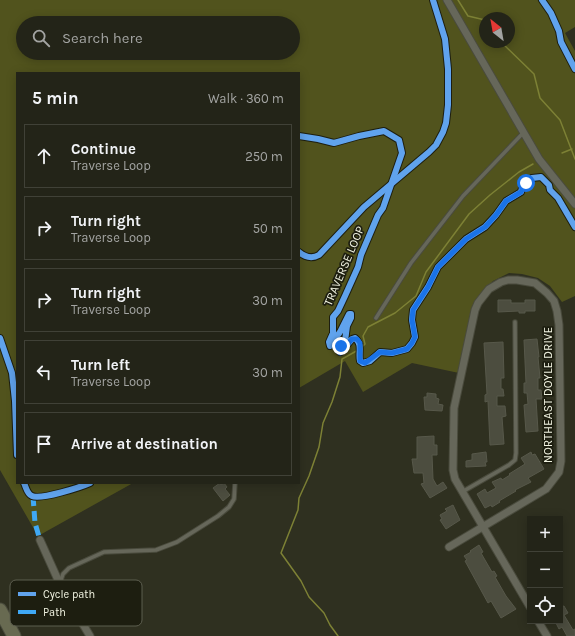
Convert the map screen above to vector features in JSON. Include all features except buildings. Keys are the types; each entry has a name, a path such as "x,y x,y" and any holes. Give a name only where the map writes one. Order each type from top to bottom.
{"highway":[{"path":"0,610 14,636"}],"street":[{"path":"447,0 539,159 575,204"},
{"name":"NORTHEAST DOYLE DRIVE","path":"449,547 546,489 559,472 561,461 558,311 548,293 535,283 517,280 501,282 489,289 478,303 475,310 454,408 453,470 455,479 462,492"},
{"path":"462,492 527,602"},
{"path":"40,540 57,580"},
{"path":"540,624 547,636"},
{"path":"84,626 90,636"}],"lane":[{"path":"376,318 411,263 463,196 524,132"},
{"path":"462,492 515,460 515,322"},
{"path":"61,580 63,574 69,568 104,552 156,550 177,542 218,516 229,507 234,499 235,484"}],"shaded area":[{"path":"0,0 575,0 575,27 565,33 575,51 575,296 562,302 550,286 538,278 522,274 509,273 493,281 474,302 459,373 412,363 363,392 345,361 300,387 300,72 16,72 16,484 131,484 38,536 0,470"}],"waterway":[{"path":"458,0 468,16 479,19"},
{"path":"507,48 534,74 540,98 560,120 575,159"},
{"path":"562,153 572,149"},
{"path":"338,636 324,613 309,597 301,581 281,553 298,510 299,498 309,476 319,447 323,423 340,377 342,359 360,349 365,344 363,336 368,327 395,313 416,296 426,272 469,214 519,172 533,164"}],"marked path":[{"path":"33,496 35,523 40,540"}],"cycle path":[{"name":"TRAVERSE LOOP","path":"300,253 309,257 319,255 364,207 429,152 436,145 443,132 446,123 448,105 448,69 445,39 433,0"},
{"path":"542,0 551,13 559,31 561,42 575,69"},
{"name":"TRAVERSE LOOP","path":"300,136 334,143 384,131 399,140 402,153 383,208 378,215 345,296 338,311 333,317 333,333 329,342 330,346 340,332 349,314 351,314 351,318 347,326 345,341 341,346 340,352 352,339 355,338 360,346 360,361 363,363 370,361 380,352 392,353 407,349 415,337 412,320 413,310 428,287 438,267 466,239 485,227 506,201 521,192 522,188 532,178 541,177 549,185 550,190 558,198 575,227"},
{"path":"0,338 12,373 16,428"},
{"path":"24,484 29,494 37,497 61,492 87,484"}],"route":[{"path":"341,346 340,353 353,338 357,339 360,343 360,361 363,363 370,360 380,352 384,351 392,353 407,349 415,337 412,320 413,310 424,290 428,287 438,267 449,254 466,239 485,227 506,201 521,192 526,183"}]}
